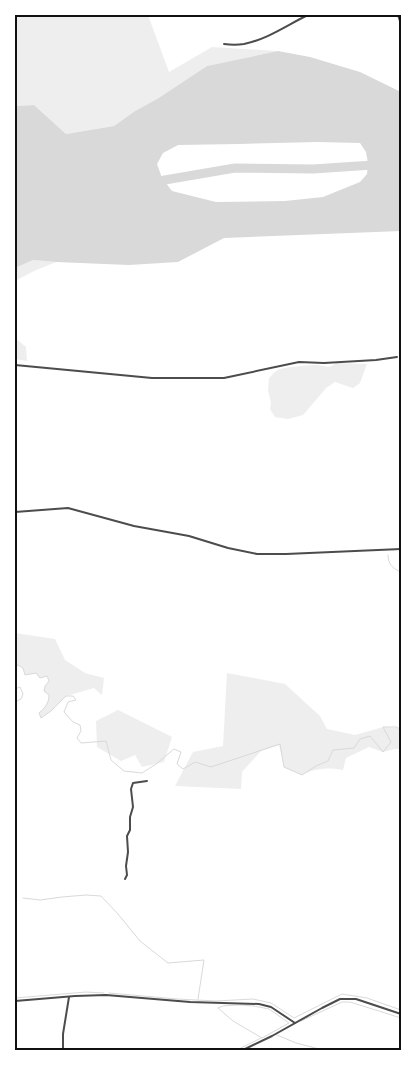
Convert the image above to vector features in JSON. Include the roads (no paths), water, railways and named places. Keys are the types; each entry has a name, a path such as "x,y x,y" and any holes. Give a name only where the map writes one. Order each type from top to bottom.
{"street":[{"path":"224,44 242,45 259,40 308,15"},
{"path":"398,15 401,24"},
{"path":"15,365 152,378 224,378 300,362 324,364 397,357"},
{"path":"15,512 68,508 134,526 189,536 256,554 401,549"},
{"path":"125,879 127,874 127,836 130,830 130,817 133,807 131,789 133,783 147,781"},
{"path":"15,1001 106,995 190,1002 259,1004 271,1007 295,1023"},
{"path":"62,1050 69,997"},
{"path":"243,1050 340,999 356,999 401,1014"}],"waterway":[{"path":"153,182 235,168 313,169 388,164 401,165"},
{"path":"388,555 391,565 401,572"},
{"path":"15,667 18,665 23,668 25,675 36,673 40,678 47,676 49,681 44,691 49,695 49,698 39,713 41,718 66,696 73,696 76,700 68,702 64,712 73,722 80,725 81,731 77,738 81,743 106,741 111,760 124,771 142,773 174,749 181,752 177,764 183,769 195,762 211,767 280,744 284,767 302,775 328,761 333,750 354,748 360,739 370,736 383,752 391,742 383,727 397,727 401,730"},
{"path":"15,689 20,687 23,694 21,699 15,702"},
{"path":"23,898 40,900 86,895 101,896 140,941 168,963 204,960 198,999"},
{"path":"15,998 86,992 104,993"},
{"path":"109,993 216,1001 253,999 271,1003 294,1018 342,994 367,998 401,1010"},
{"path":"301,1021 342,1002 350,1002 401,1018"},
{"path":"240,1005 269,1009 289,1023 262,1038 233,1021 218,1008 240,1005"},
{"path":"277,1035 321,1050"},
{"path":"237,1050 261,1038"}]}
